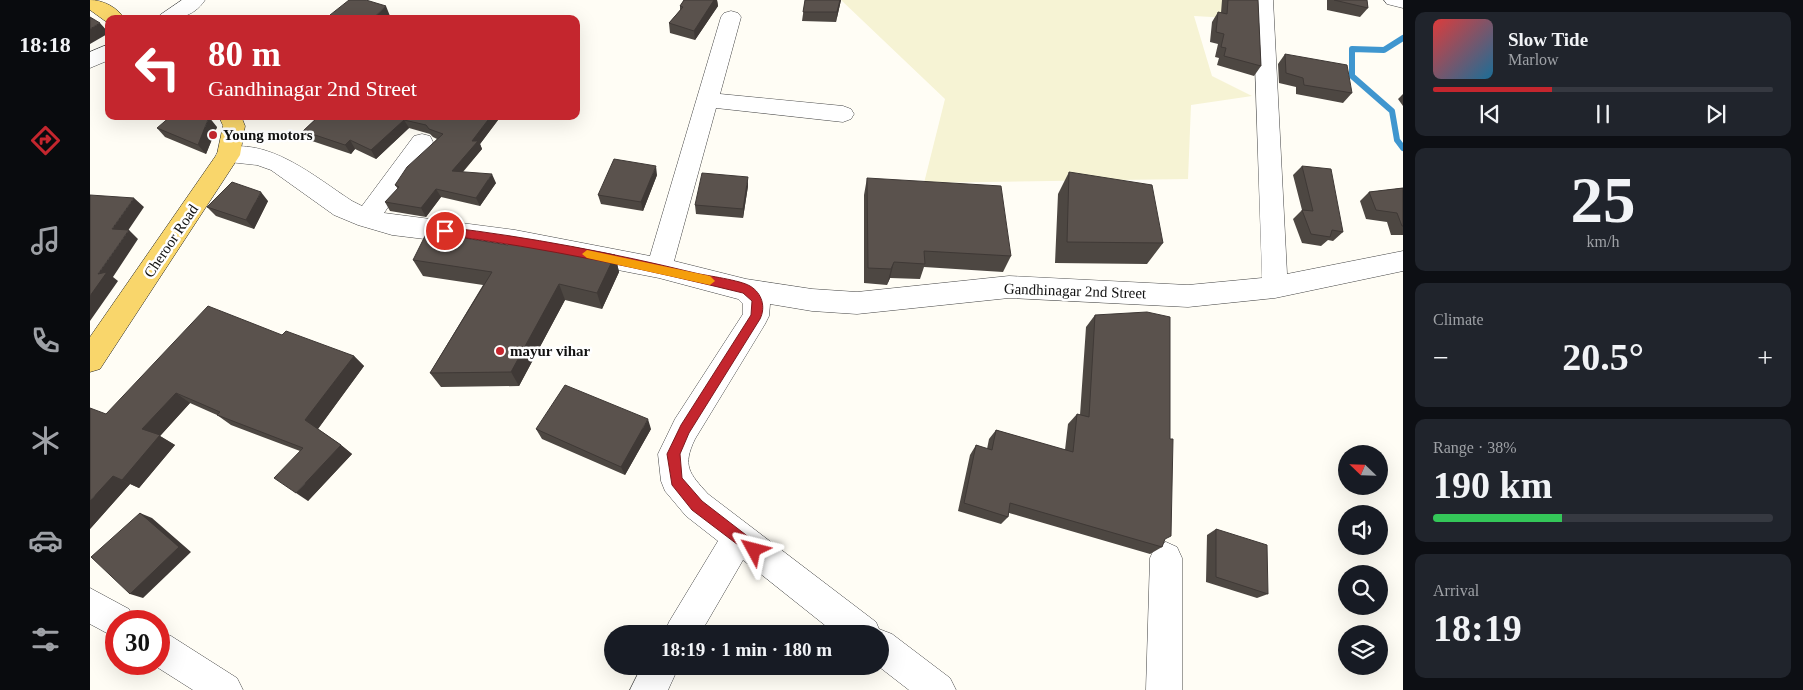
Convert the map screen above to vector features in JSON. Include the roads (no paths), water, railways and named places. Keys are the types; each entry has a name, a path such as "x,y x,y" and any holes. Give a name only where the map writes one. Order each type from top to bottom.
{"main road":[{"path":"90,1 109,15"},
{"name":"Cheroor Road","path":"90,360 228,155 234,126 232,120"}],"street":[{"path":"173,15 195,0"},
{"path":"1263,0 1275,287"},
{"path":"1394,0 1403,2"},
{"path":"659,268 731,17"},
{"path":"90,61 105,53"},
{"path":"707,100 843,114"},
{"path":"367,218 422,142"},
{"name":"Gandhinagar 2nd Street","path":"228,155 258,157 279,164 343,208 367,218 392,225 515,240 659,268 746,290 812,300 858,303 1009,287 1188,296 1275,287 1403,261"},
{"path":"746,290 757,300 756,316 685,429 674,454 676,481 697,505 852,625"},
{"path":"686,625 739,537"},
{"path":"1164,690 1166,558"},
{"path":"90,605 105,614"},
{"path":"889,653 938,690"},
{"path":"170,655 224,690"},
{"path":"648,690 657,675"}],"waterway":[{"path":"1403,38 1384,50 1352,49 1352,76 1392,111 1397,140 1403,148"}],"place":[{"name":"Young motors","path":"213,135"},
{"name":"mayur vihar","path":"500,351"}]}
